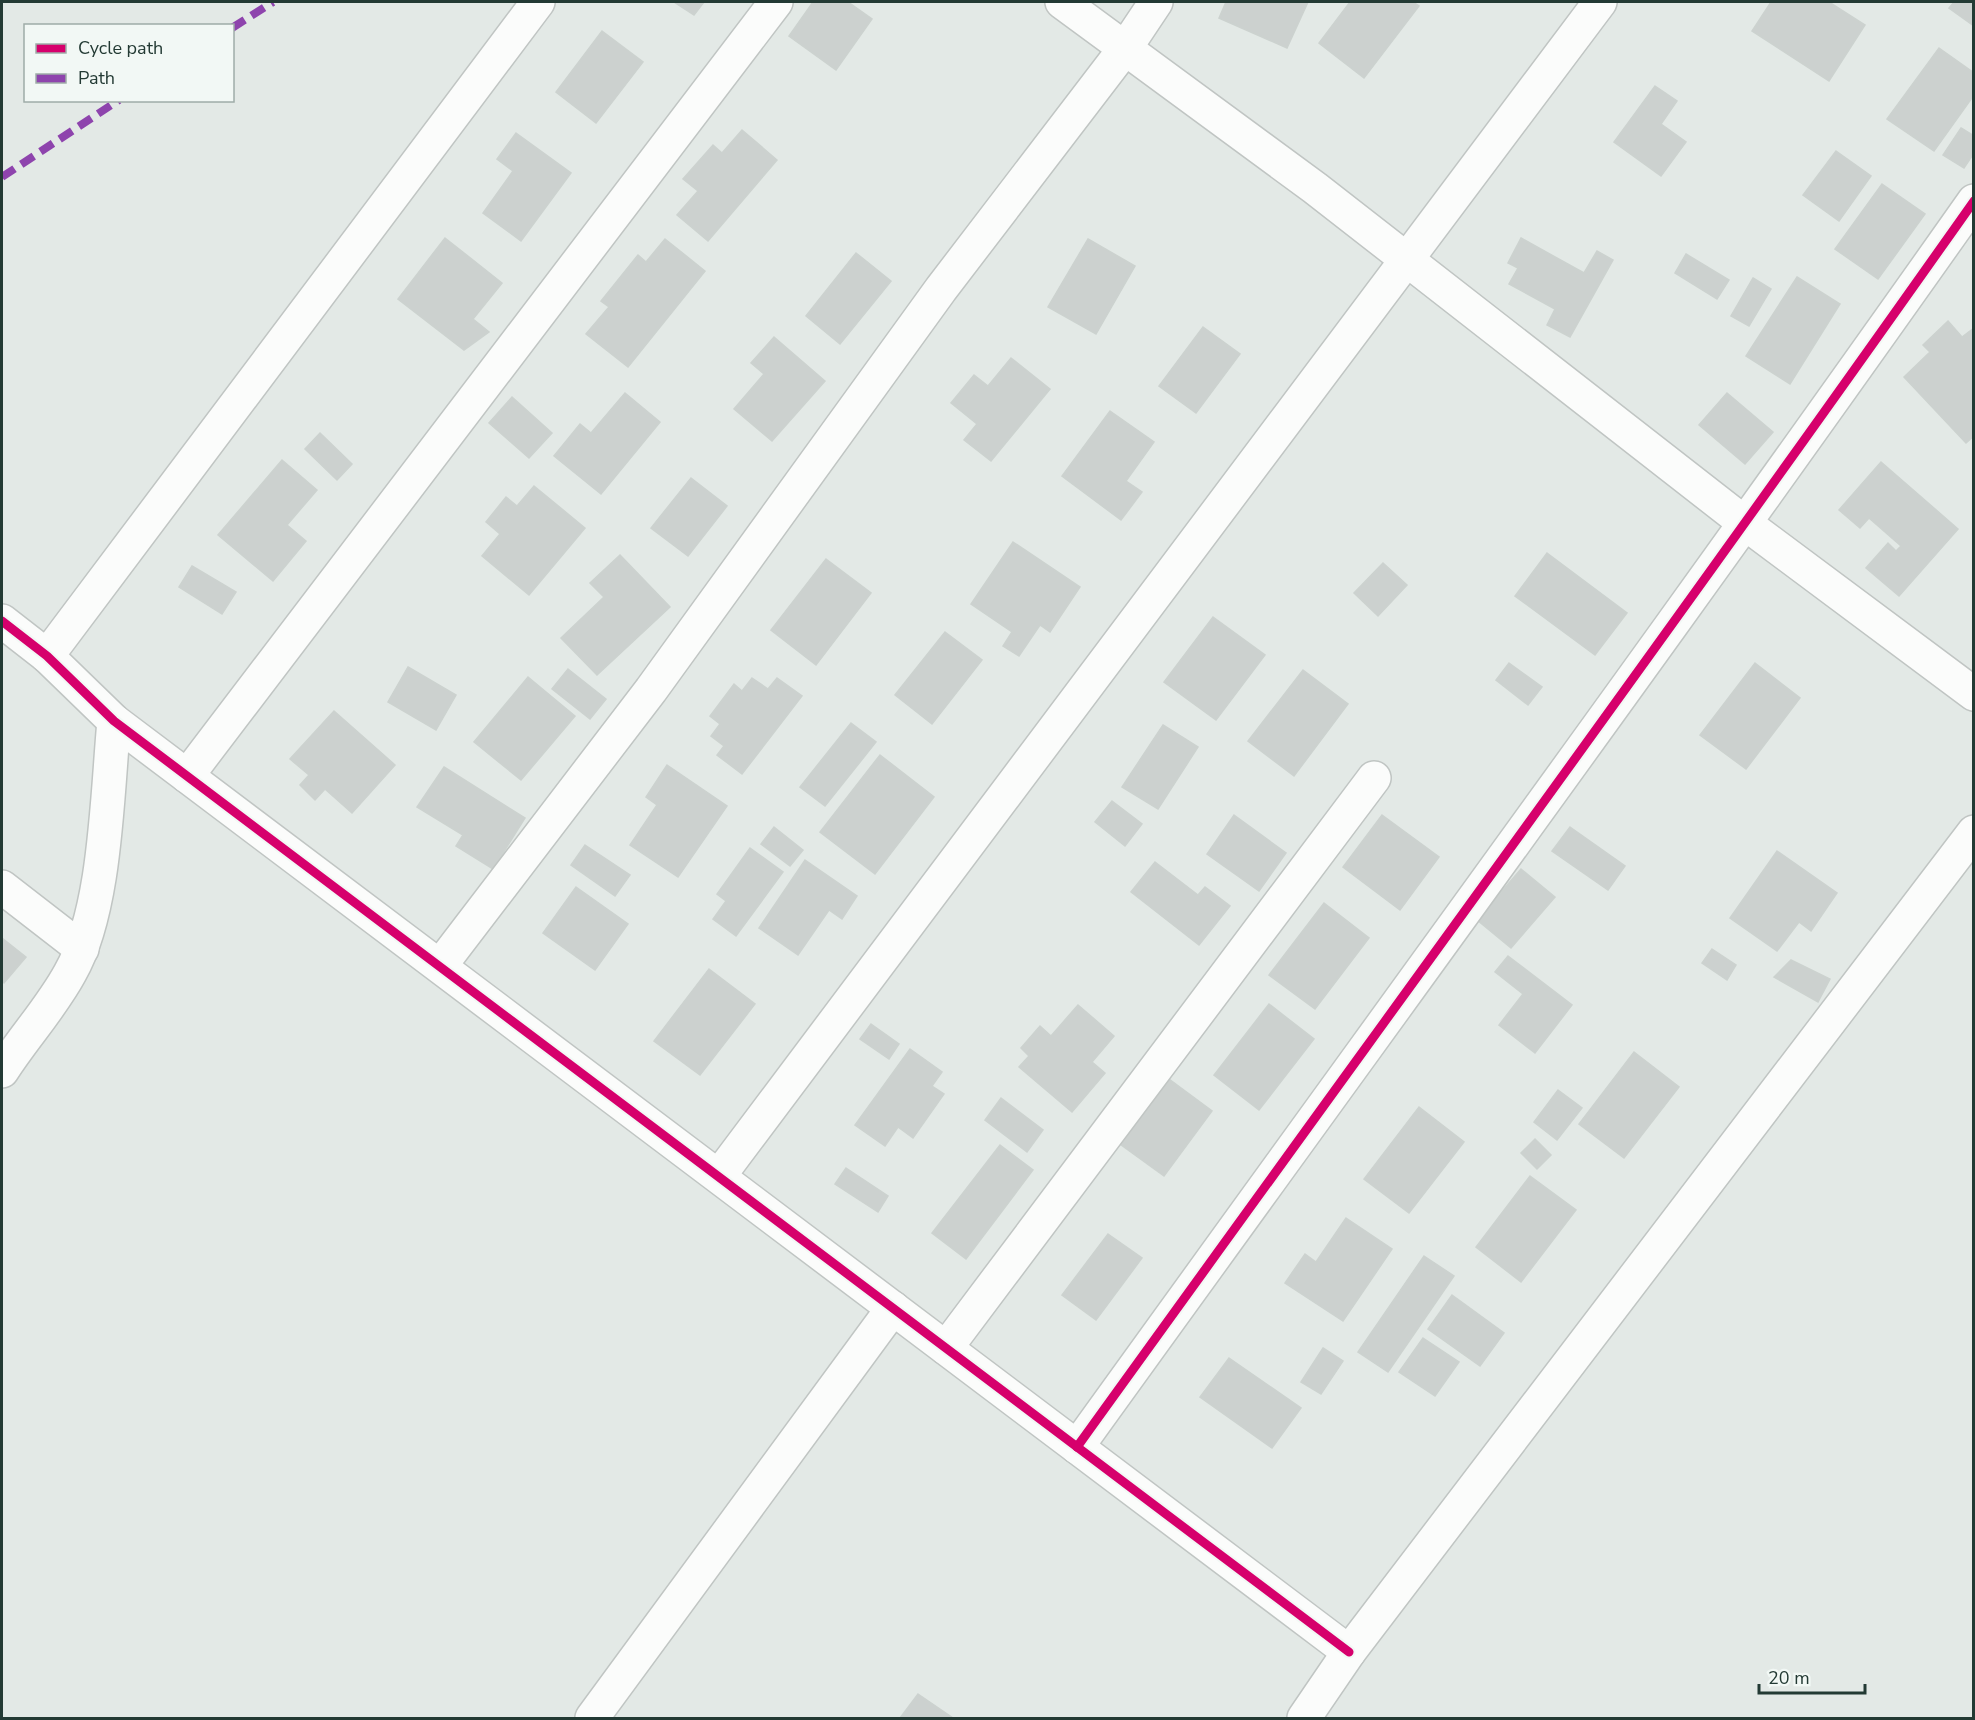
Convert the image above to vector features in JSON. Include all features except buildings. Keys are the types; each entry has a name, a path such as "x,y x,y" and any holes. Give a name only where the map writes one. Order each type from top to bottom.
{"street":[{"path":"47,656 538,2"},
{"path":"188,776 776,2"},
{"path":"1062,2 1126,47 1214,116 1407,258 1746,524 1974,694"},
{"path":"440,966 651,690 941,290 1126,47 1156,2"},
{"path":"719,1176 1600,2"},
{"path":"1077,1447 1610,706 1746,524 1974,201"},
{"path":"2,621 47,656 114,721 1349,1652"},
{"path":"2,1071 70,974 82,949 92,914 100,866 114,721"},
{"path":"946,1348 1374,778"},
{"path":"1304,1719 1349,1652 1974,832"},
{"path":"2,887 82,949"},
{"path":"592,1719 892,1308"}],"marked path":[{"path":"234,27 273,2"},
{"path":"2,177 116,102"}],"cycle path":[{"path":"1077,1447 1639,670 1974,201"},
{"path":"2,621 47,656 114,721 1349,1652"}]}
